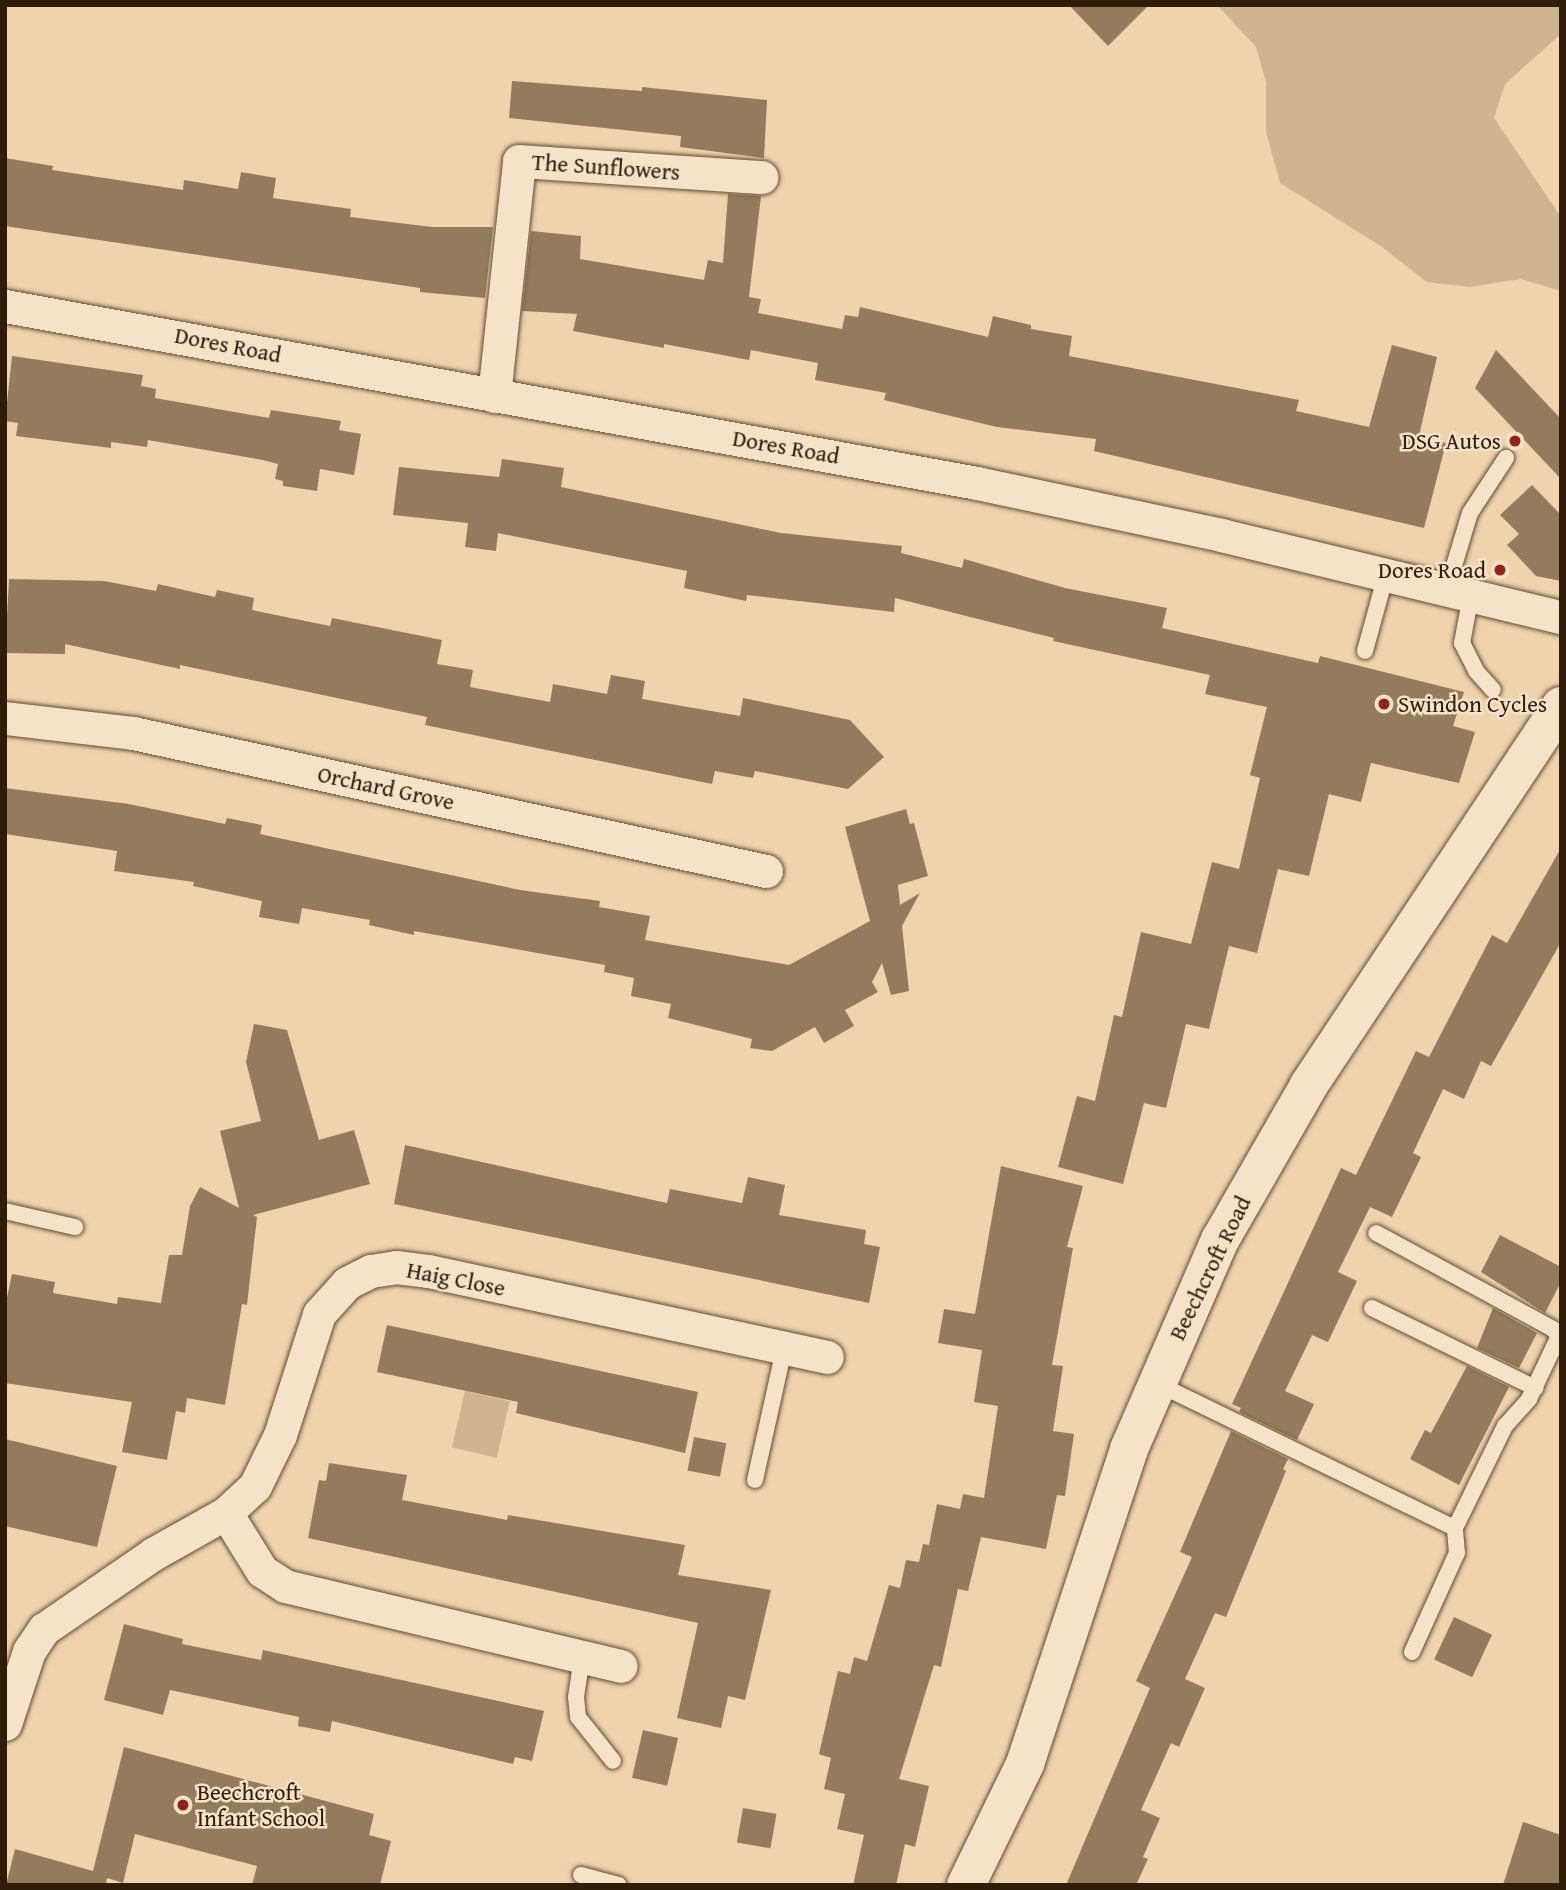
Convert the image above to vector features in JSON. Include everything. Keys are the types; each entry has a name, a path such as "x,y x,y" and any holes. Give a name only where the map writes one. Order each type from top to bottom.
{"main road":[{"name":"Beechcroft Road","path":"966,1885 1025,1764 1110,1503 1156,1383 1220,1240 1270,1150 1429,899 1559,714"}],"street":[{"name":"The Sunflowers","path":"494,396 519,161 761,177"},
{"name":"Dores Road","path":"5,306 977,484 1385,574 1561,617"},
{"name":"Orchard Grove","path":"5,718 133,733 766,871"},
{"name":"Haig Close","path":"5,1724 29,1651 44,1629 153,1555 226,1513 255,1486 270,1463 319,1314 347,1283 372,1271 396,1267 429,1271 827,1357"},
{"path":"226,1513 262,1571 285,1586 621,1666"}],"lane":[{"path":"1493,690 1476,671 1462,643 1459,592 1470,513 1506,458"},
{"path":"1366,651 1385,574"},
{"path":"5,1211 75,1227"},
{"path":"1376,1233 1557,1332 1558,1343 1535,1388 1505,1426 1455,1528 1457,1553 1412,1652"},
{"path":"1372,1308 1535,1388"},
{"path":"755,1480 784,1349"},
{"path":"1156,1383 1455,1528"},
{"path":"582,1657 576,1697 578,1717 593,1742 613,1762"},
{"path":"581,1875 619,1885"}],"shaded area":[{"path":"1217,5 1561,5 1561,34 1505,84 1494,118 1561,217 1561,291 1521,279 1470,287 1427,282 1382,247 1280,183 1266,132 1266,82 1256,47"},
{"path":"465,1391 510,1401 497,1458 452,1448"}],"building":[{"path":"1069,5 1149,5 1108,46"},
{"path":"512,81 642,91 642,87 767,100 764,158 680,147 681,136 509,118"},
{"path":"5,158 53,166 52,170 183,190 184,180 238,189 241,172 276,178 273,198 351,209 350,217 432,227 493,227 485,298 420,292 420,288 5,226"},
{"path":"728,194 761,196 749,297 761,299 758,313 842,329 845,315 858,317 860,307 988,337 993,316 1031,325 1031,329 1072,336 1069,356 1299,400 1296,411 1369,427 1392,345 1437,357 1419,436 1446,443 1424,528 1094,451 1096,439 997,427 884,400 886,393 815,380 818,363 751,350 749,360 664,344 664,348 573,331 577,314 522,311 531,231 581,236 580,259 704,280 708,260 723,263"},
{"path":"1496,350 1561,419 1561,479 1475,388"},
{"path":"12,356 143,375 141,386 156,389 155,398 269,418 271,410 341,421 339,430 361,434 354,475 320,469 317,491 283,486 283,481 275,479 278,464 263,460 148,440 147,447 111,442 111,448 16,436 18,423 5,421"},
{"path":"502,459 564,468 561,487 781,533 902,546 901,553 962,568 964,559 1065,588 1167,608 1162,628 1318,663 1320,656 1464,692 1453,726 1475,732 1459,783 1371,763 1361,802 1329,794 1309,876 1278,869 1257,953 1229,946 1209,1029 1186,1024 1166,1108 1144,1103 1123,1184 1058,1167 1077,1096 1095,1101 1114,1015 1122,1017 1141,932 1191,944 1212,862 1239,869 1260,778 1250,775 1267,707 1205,694 1210,675 1053,641 1054,638 895,598 894,612 747,595 746,601 684,588 687,571 498,533 496,551 465,547 468,523 393,515 399,467 499,477"},
{"path":"1532,485 1561,515 1561,581 1536,576 1507,545 1519,534 1500,515"},
{"path":"9,579 104,581 156,591 158,584 215,597 217,590 254,598 252,610 330,626 332,618 442,640 437,664 473,670 470,687 550,702 553,684 607,694 611,675 645,681 642,699 740,716 743,698 850,720 884,757 848,789 755,771 753,778 715,771 712,784 425,725 427,717 180,665 180,669 65,644 65,654 5,653"},
{"path":"5,788 129,804 225,824 227,818 262,825 260,834 520,890 600,901 599,907 650,916 645,940 789,965 870,921 845,827 906,809 910,824 914,823 928,876 898,885 900,905 920,893 902,926 909,991 891,995 882,963 872,982 878,992 845,1010 854,1026 824,1043 815,1027 772,1051 750,1048 752,1039 668,1018 671,1004 631,996 634,978 604,972 605,965 414,931 414,935 369,925 370,920 302,908 299,924 259,917 262,901 193,886 194,882 114,871 117,851 5,834"},
{"path":"1561,848 1561,942 1491,1066 1481,1061 1464,1099 1443,1089 1413,1153 1421,1157 1392,1217 1370,1207 1338,1272 1357,1281 1328,1342 1312,1335 1285,1391 1314,1404 1297,1440 1239,1412 1241,1408 1232,1404 1341,1168 1356,1175 1416,1051 1429,1057 1492,935 1507,943"},
{"path":"254,1024 287,1030 319,1140 354,1130 370,1184 253,1215 257,1217 247,1305 242,1304 225,1405 187,1398 185,1413 176,1411 167,1460 122,1452 132,1402 5,1383 5,1307 12,1274 55,1282 53,1293 117,1304 118,1297 161,1303 169,1255 182,1255 190,1206 200,1187 239,1208 220,1131 261,1121 246,1062"},
{"path":"405,1145 667,1203 670,1189 742,1203 748,1177 785,1185 779,1215 866,1230 864,1244 880,1247 869,1303 394,1204"},
{"path":"1001,1166 1083,1186 1067,1247 1073,1248 1052,1365 1063,1366 1053,1431 1074,1434 1065,1496 1057,1495 1046,1549 981,1537 968,1591 958,1589 941,1667 934,1665 899,1779 929,1786 915,1847 905,1844 896,1885 853,1885 864,1835 837,1829 845,1794 824,1789 831,1758 819,1754 838,1671 850,1674 854,1657 867,1661 889,1585 900,1588 906,1560 919,1562 923,1544 929,1545 937,1504 960,1509 963,1494 984,1498 998,1406 974,1402 982,1350 938,1343 944,1309 975,1314"},
{"path":"1500,1235 1561,1267 1561,1282 1545,1313 1481,1272"},
{"path":"1493,1308 1537,1333 1519,1368 1477,1348"},
{"path":"387,1325 698,1392 685,1453 516,1413 518,1402 377,1372"},
{"path":"1467,1366 1509,1387 1459,1485 1410,1459 1425,1430 1431,1433"},
{"path":"1231,1431 1288,1459 1283,1469 1286,1471 1226,1617 1215,1613 1185,1679 1205,1688 1179,1747 1171,1743 1141,1810 1160,1818 1143,1857 1148,1859 1136,1885 1066,1885 1150,1688 1136,1681 1192,1557 1180,1552"},
{"path":"694,1437 726,1443 720,1477 688,1470"},
{"path":"5,1439 117,1466 97,1547 5,1526"},
{"path":"329,1463 407,1475 402,1500 507,1520 508,1515 685,1545 678,1575 771,1590 745,1700 728,1696 721,1728 677,1718 698,1623 308,1538 319,1480 326,1481"},
{"path":"1454,1617 1492,1635 1472,1677 1434,1660"},
{"path":"124,1624 183,1639 182,1644 261,1660 263,1650 544,1711 532,1761 515,1757 513,1764 332,1721 330,1732 298,1726 299,1717 170,1690 163,1715 104,1700"},
{"path":"643,1730 678,1738 667,1786 632,1778"},
{"path":"124,1747 374,1814 369,1835 391,1841 380,1885 252,1885 257,1866 135,1834 123,1883 107,1878 106,1885 6,1885 15,1849 93,1871"},
{"path":"743,1808 776,1814 770,1848 737,1842"},
{"path":"1523,1822 1561,1835 1561,1885 1503,1885"}],"place":[{"name":"DSG Autos","path":"1515,441"},
{"name":"Dores Road","path":"1500,570"},
{"name":"Swindon Cycles","path":"1384,704"},
{"name":"Beechcroft Infant School","path":"183,1805"}]}
